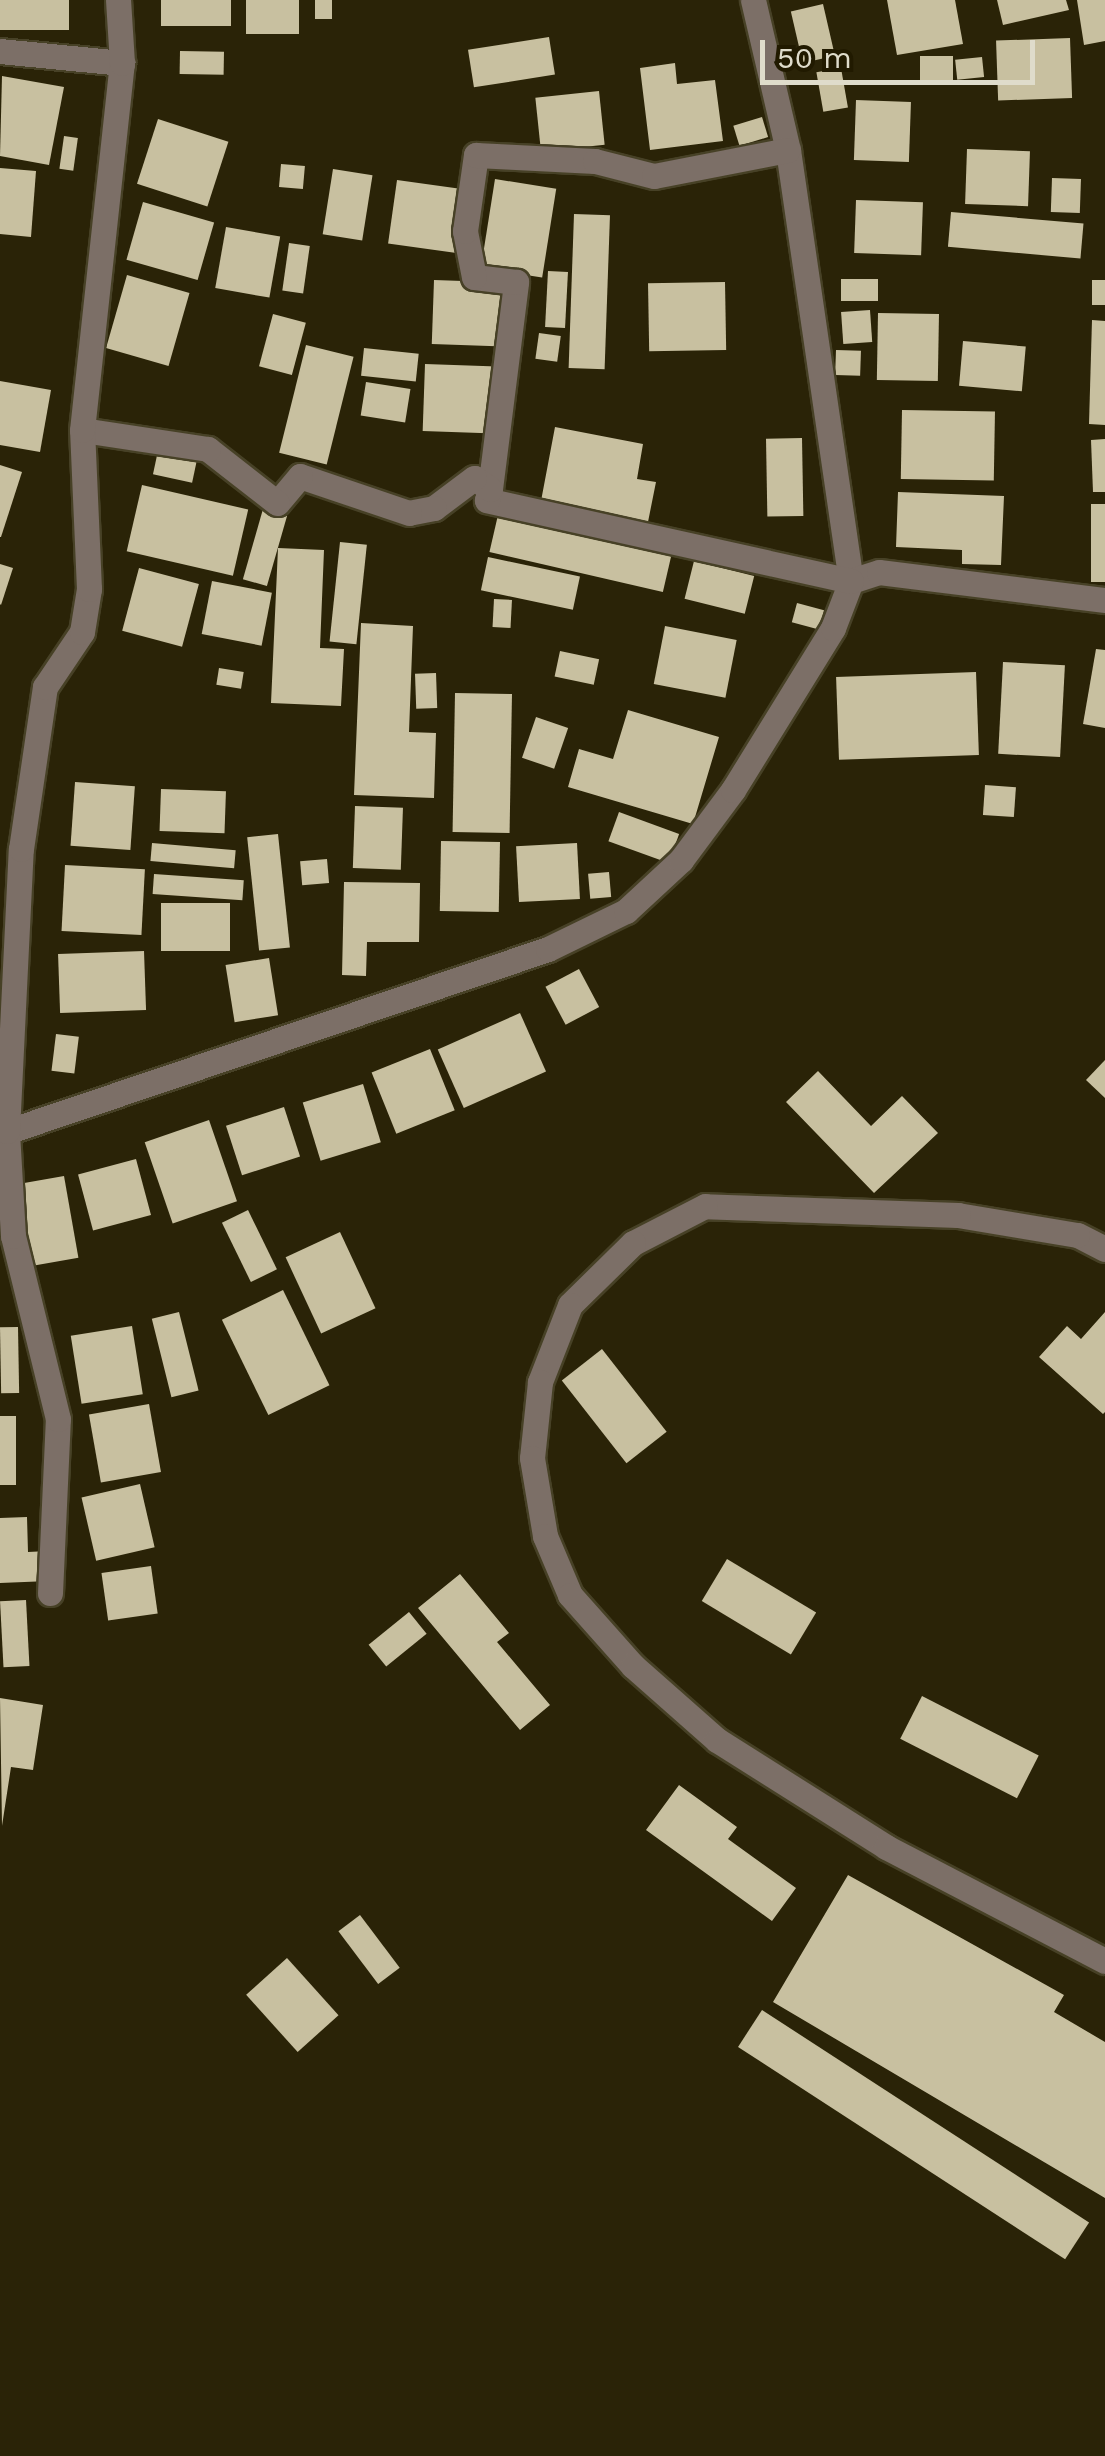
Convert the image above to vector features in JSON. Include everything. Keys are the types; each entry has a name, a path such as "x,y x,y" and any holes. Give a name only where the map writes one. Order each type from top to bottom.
{"street":[{"path":"50,1593 58,1420 13,1236 4,1132 20,849 45,687 82,632 89,589 82,430 122,63 118,0"},
{"path":"4,1132 548,949 626,911 681,860 733,790 833,628 851,581 788,150 753,0"},
{"path":"0,51 122,63"},
{"path":"788,150 654,176 595,160 476,154 465,230 474,277 516,282 487,500 851,581 879,572 1105,600"},
{"path":"82,430 208,449 277,504 300,476 409,513 434,508 474,478 490,489"},
{"path":"1105,1249 1077,1235 958,1214 705,1206 632,1242 570,1304 540,1382 532,1458 545,1536 570,1594 632,1666 718,1740 886,1848 1105,1961"}],"building":[{"path":"0,0 69,0 69,30 0,30"},
{"path":"161,0 231,0 231,26 161,26"},
{"path":"246,0 299,0 299,34 246,34"},
{"path":"315,0 332,0 332,19 315,19"},
{"path":"887,0 955,0 963,44 897,55"},
{"path":"997,0 1066,0 1069,10 1003,25"},
{"path":"1077,0 1105,0 1105,41 1084,45"},
{"path":"823,4 835,56 803,63 791,11"},
{"path":"549,37 555,75 474,87 468,50"},
{"path":"1070,38 1072,98 998,101 996,41"},
{"path":"180,51 224,52 224,75 180,74"},
{"path":"920,56 953,56 953,83 920,83"},
{"path":"982,57 984,77 957,80 955,60"},
{"path":"675,63 677,84 715,80 723,141 650,150 640,68"},
{"path":"841,68 848,107 823,112 816,72"},
{"path":"2,76 64,87 49,165 0,156"},
{"path":"599,91 605,145 541,151 535,98"},
{"path":"856,100 911,102 909,162 854,160"},
{"path":"762,117 768,137 739,146 733,126"},
{"path":"158,119 228,142 207,207 137,184"},
{"path":"64,136 78,138 73,171 59,169"},
{"path":"967,149 1030,151 1028,206 965,204"},
{"path":"281,164 305,166 303,189 279,187"},
{"path":"0,168 36,171 31,237 0,234"},
{"path":"333,169 373,175 362,240 323,234"},
{"path":"1052,178 1081,179 1080,213 1051,212"},
{"path":"495,179 556,189 542,278 481,268"},
{"path":"397,180 465,190 456,253 388,243"},
{"path":"856,200 923,202 921,255 854,253"},
{"path":"143,202 214,222 198,280 126,260"},
{"path":"951,212 1083,224 1080,258 948,247"},
{"path":"574,214 610,215 605,369 569,368"},
{"path":"226,227 280,237 269,298 215,288"},
{"path":"289,243 310,246 303,293 282,291"},
{"path":"548,271 568,272 565,328 545,327"},
{"path":"127,275 189,293 169,366 106,348"},
{"path":"841,279 878,279 878,301 841,301"},
{"path":"434,280 506,283 504,346 432,344"},
{"path":"1092,280 1105,280 1105,305 1092,305"},
{"path":"725,282 726,350 649,351 648,283"},
{"path":"870,310 872,342 843,344 841,312"},
{"path":"878,313 939,314 938,381 877,380"},
{"path":"273,314 306,323 292,375 259,366"},
{"path":"1092,320 1105,321 1105,425 1089,424"},
{"path":"539,333 561,336 557,362 535,359"},
{"path":"963,341 1026,346 1022,391 959,386"},
{"path":"306,345 354,357 327,465 279,453"},
{"path":"364,348 419,354 416,382 361,376"},
{"path":"836,350 861,351 860,376 835,375"},
{"path":"425,364 497,367 495,433 423,431"},
{"path":"0,381 51,390 40,452 0,445"},
{"path":"366,382 410,389 405,423 361,416"},
{"path":"902,410 995,412 994,481 901,479"},
{"path":"555,427 643,444 637,479 656,482 648,522 541,501"},
{"path":"802,438 803,516 767,517 766,439"},
{"path":"1105,439 1105,492 1093,492 1091,440"},
{"path":"159,446 198,454 192,483 153,474"},
{"path":"0,465 22,472 1,537 0,537"},
{"path":"142,485 248,510 233,576 127,551"},
{"path":"898,492 1004,496 1001,565 962,564 962,550 896,547"},
{"path":"1091,504 1105,504 1105,582 1091,582"},
{"path":"263,509 287,516 267,586 243,579"},
{"path":"498,515 671,555 663,592 489,552"},
{"path":"340,542 367,545 356,644 330,641"},
{"path":"278,548 324,550 320,648 344,649 341,706 271,703"},
{"path":"488,557 580,577 573,610 481,590"},
{"path":"694,561 754,576 745,614 685,599"},
{"path":"0,564 13,568 1,605 0,604"},
{"path":"139,568 199,584 182,647 122,631"},
{"path":"212,581 272,593 262,646 202,634"},
{"path":"494,599 512,600 511,628 493,627"},
{"path":"797,603 824,610 819,630 792,622"},
{"path":"361,623 413,626 409,732 436,733 434,798 354,795"},
{"path":"665,626 737,640 725,698 654,684"},
{"path":"1096,649 1105,650 1105,728 1083,724"},
{"path":"560,651 599,659 594,685 555,676"},
{"path":"1003,662 1065,665 1060,757 998,754"},
{"path":"219,668 244,672 241,689 216,685"},
{"path":"976,672 979,755 839,760 836,677"},
{"path":"436,673 437,708 416,709 415,674"},
{"path":"455,693 512,694 510,833 453,832"},
{"path":"628,710 719,737 693,824 568,787 579,749 613,759"},
{"path":"536,717 568,728 554,769 522,758"},
{"path":"75,782 135,786 130,850 71,846"},
{"path":"985,785 1016,787 1014,817 983,815"},
{"path":"161,789 226,791 224,833 160,831"},
{"path":"355,806 403,808 401,870 353,868"},
{"path":"619,812 679,834 669,863 608,841"},
{"path":"278,834 290,947 259,951 247,837"},
{"path":"441,841 500,842 499,912 440,911"},
{"path":"152,843 236,850 234,868 150,861"},
{"path":"577,843 580,899 519,902 516,846"},
{"path":"327,859 329,883 302,885 300,861"},
{"path":"65,865 145,869 141,935 62,931"},
{"path":"609,872 611,897 590,899 588,874"},
{"path":"154,874 244,880 242,900 153,894"},
{"path":"344,882 420,883 419,942 367,942 366,976 342,975"},
{"path":"161,903 230,903 230,951 161,951"},
{"path":"144,951 146,1010 60,1013 58,954"},
{"path":"269,958 278,1015 235,1022 226,965"},
{"path":"579,969 599,1007 566,1025 545,987"},
{"path":"520,1013 546,1071 464,1108 438,1050"},
{"path":"56,1034 79,1037 74,1074 51,1071"},
{"path":"430,1049 455,1110 396,1134 372,1073"},
{"path":"1105,1060 1105,1098 1086,1080"},
{"path":"818,1071 871,1126 902,1096 938,1133 874,1193 786,1102"},
{"path":"363,1084 381,1142 321,1161 303,1102"},
{"path":"284,1107 300,1156 242,1175 226,1126"},
{"path":"209,1120 237,1201 173,1223 145,1142"},
{"path":"136,1159 151,1215 93,1231 78,1175"},
{"path":"64,1176 78,1258 27,1267 13,1185"},
{"path":"248,1210 277,1269 251,1282 222,1223"},
{"path":"340,1232 375,1308 321,1333 286,1257"},
{"path":"283,1290 329,1385 268,1415 222,1320"},
{"path":"179,1312 199,1391 171,1397 152,1319"},
{"path":"1105,1312 1103,1414 1039,1357 1067,1326 1081,1339"},
{"path":"132,1326 143,1394 82,1404 71,1336"},
{"path":"0,1327 18,1327 19,1393 1,1393"},
{"path":"602,1349 667,1432 626,1463 562,1380"},
{"path":"149,1404 161,1472 101,1483 89,1415"},
{"path":"0,1416 16,1416 16,1485 0,1485"},
{"path":"140,1484 155,1547 96,1561 82,1497"},
{"path":"27,1517 28,1552 48,1551 49,1581 0,1583 0,1518"},
{"path":"727,1559 816,1613 791,1655 702,1601"},
{"path":"151,1566 158,1614 108,1620 101,1573"},
{"path":"460,1574 509,1633 497,1642 550,1705 520,1730 418,1608"},
{"path":"26,1600 29,1666 3,1667 0,1601"},
{"path":"409,1612 427,1634 386,1666 369,1645"},
{"path":"922,1696 1039,1755 1017,1798 900,1739"},
{"path":"0,1698 43,1705 33,1770 11,1767 2,1826"},
{"path":"679,1785 737,1827 728,1839 796,1888 772,1921 646,1830"},
{"path":"848,1875 1064,1995 1054,2012 1105,2042 1105,2198 773,2002"},
{"path":"360,1915 400,1968 378,1984 338,1931"},
{"path":"287,1958 339,2015 298,2052 246,1995"},
{"path":"762,2010 1089,2222 1065,2259 738,2047"}]}
